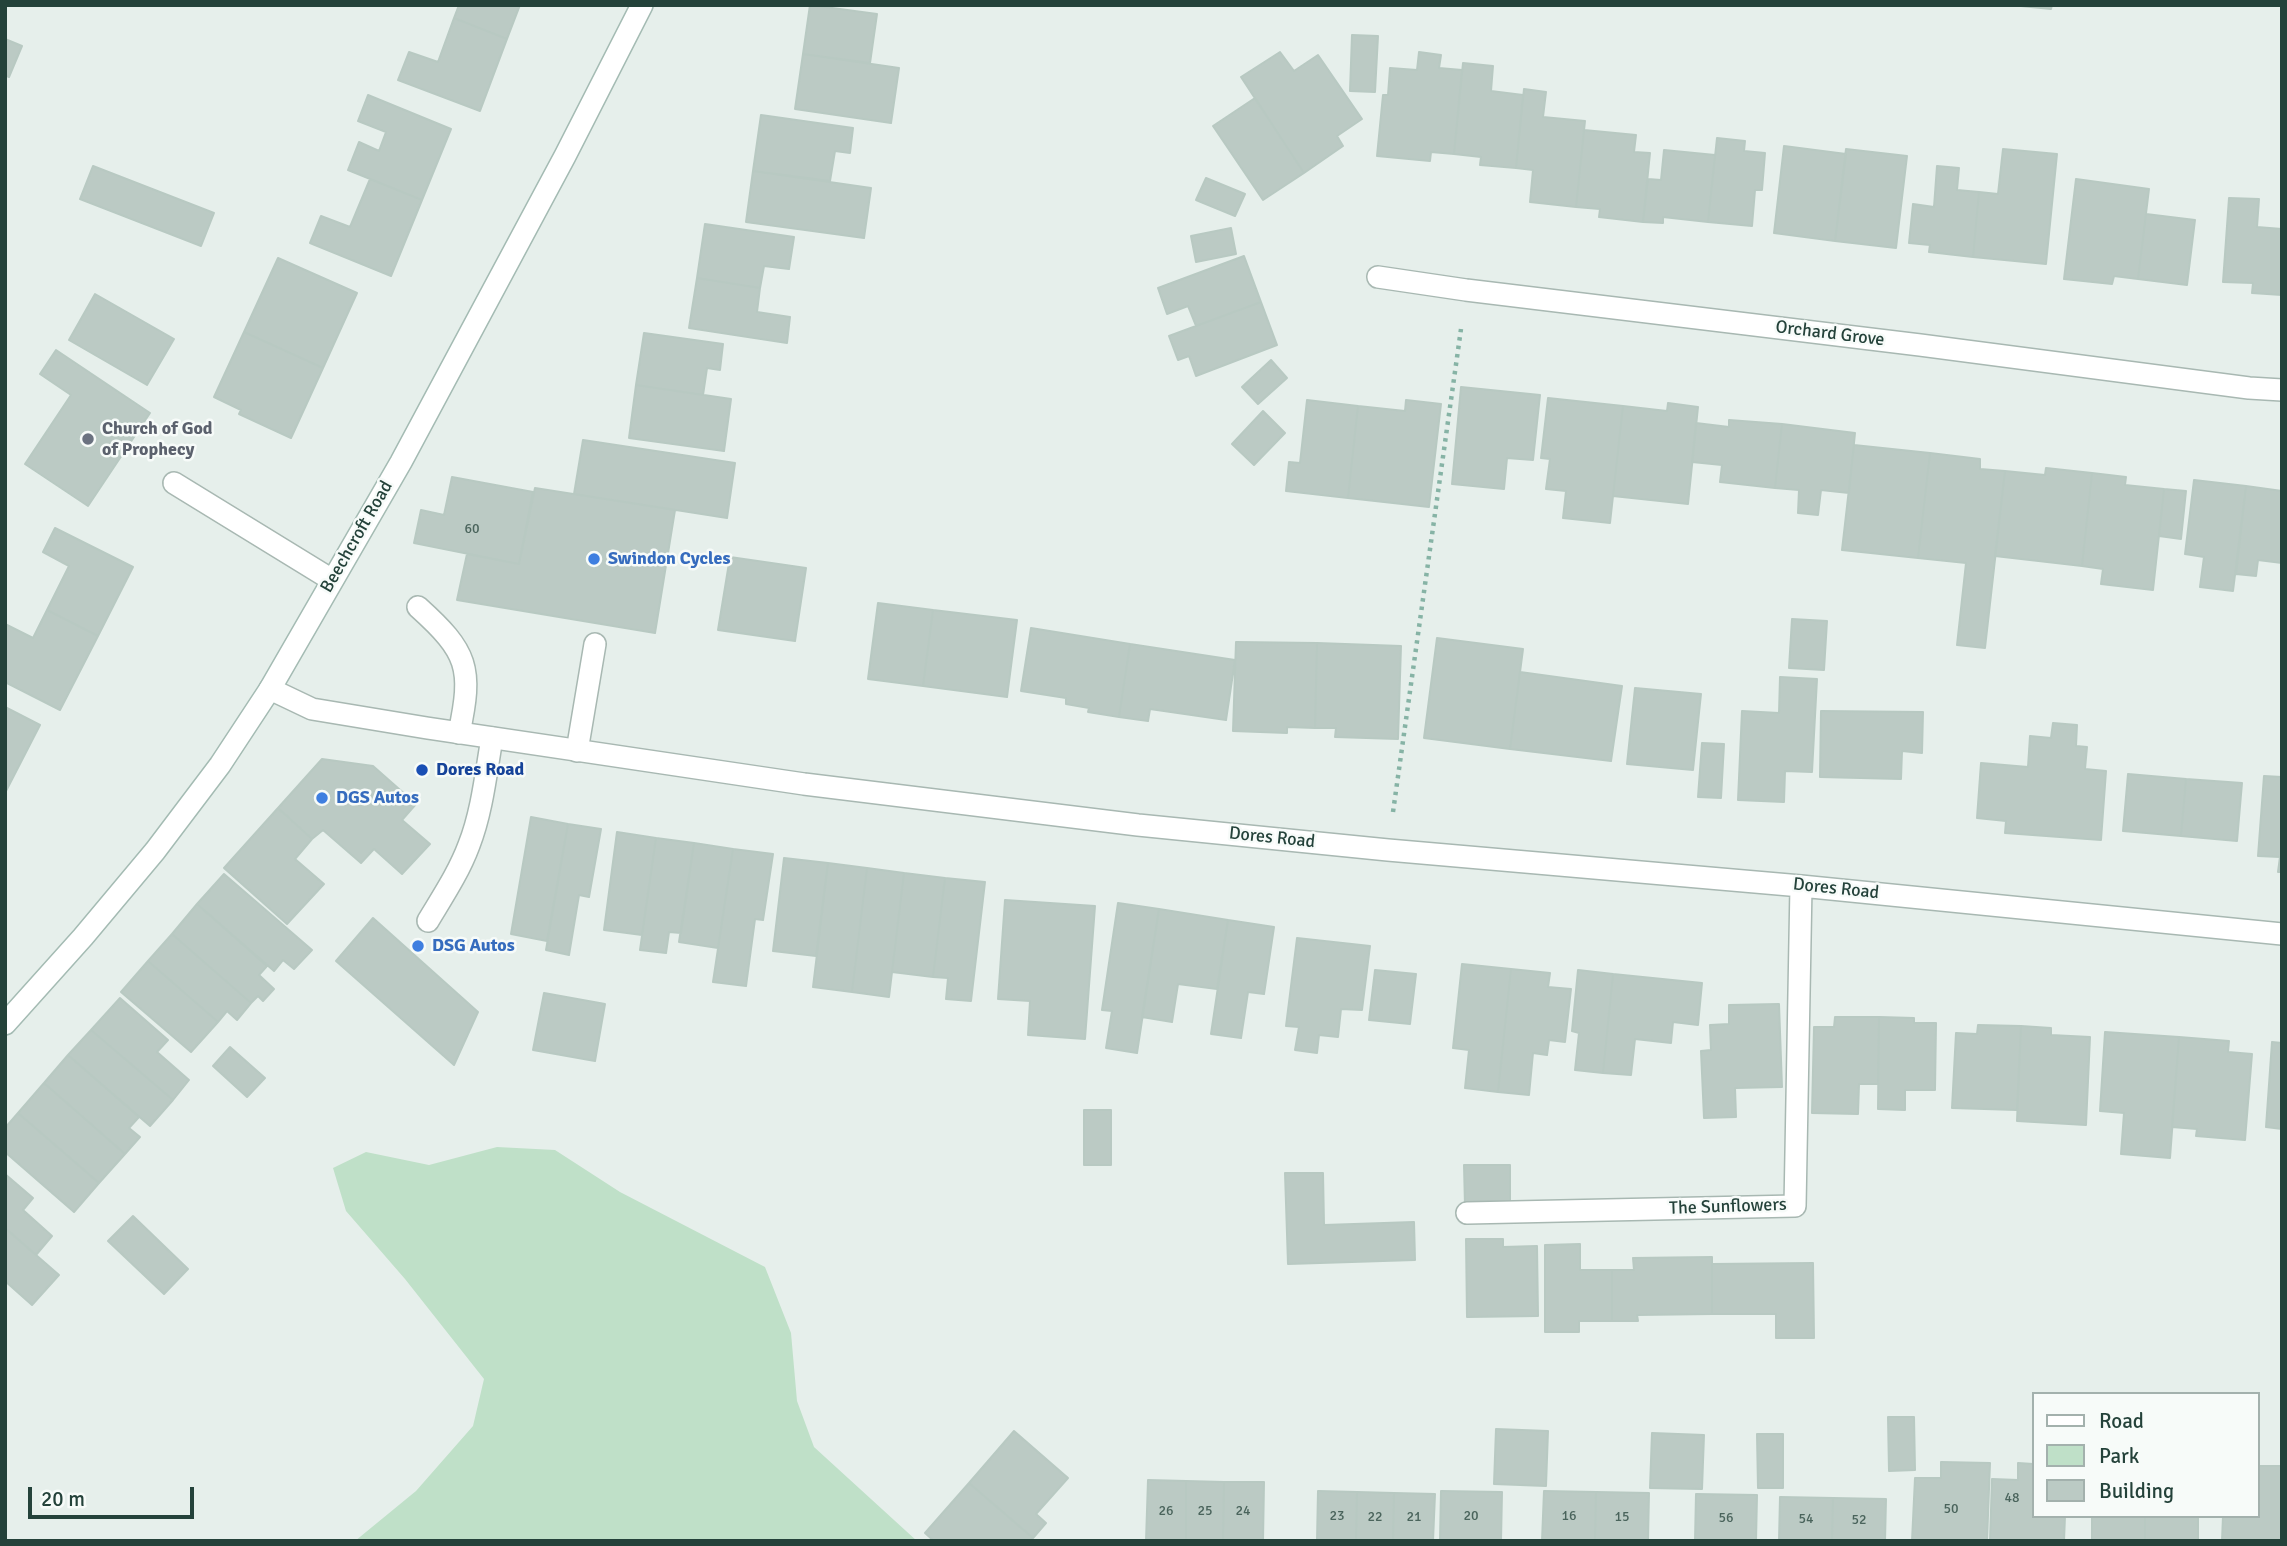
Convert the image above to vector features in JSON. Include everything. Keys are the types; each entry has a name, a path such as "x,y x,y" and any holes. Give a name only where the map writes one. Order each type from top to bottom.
{"street":[{"name":"Beechcroft Road","path":"5,1024 155,851 220,765 270,689 432,404 565,156 642,5"},
{"name":"Orchard Grove","path":"1378,277 2249,388 2282,390"},
{"path":"174,483 332,580"},
{"path":"418,607 444,630 465,666 466,702 459,733"},
{"path":"577,751 595,644"},
{"name":"Dores Road","path":"270,689 312,709 459,733 817,785 1138,825 1801,886 2282,934"},
{"path":"428,921 454,879 470,843 482,797 492,738"},
{"name":"The Sunflowers","path":"1467,1213 1795,1206 1801,886"}],"path":[{"path":"1388,850 1466,290"}],"green space":[{"path":"497,1147 555,1150 620,1192 765,1267 791,1333 797,1401 814,1447 917,1541 355,1541 416,1491 473,1426 484,1379 405,1279 346,1211 333,1168 366,1152 429,1165"}],"building":[{"path":"459,5 520,5 507,39 454,18"},
{"path":"810,5 877,14 870,63 803,54"},
{"path":"2011,5 2052,5 2051,9"},
{"path":"454,18 507,39 480,111 398,80 409,52 438,62"},
{"path":"1352,35 1378,36 1375,92 1350,91"},
{"path":"5,39 22,46 9,77 5,75"},
{"path":"1280,52 1294,71 1318,55 1362,119 1337,136 1343,146 1304,173 1241,77"},
{"path":"1419,52 1441,55 1439,68 1462,70 1454,154 1431,152 1430,161 1377,156 1383,95 1388,95 1390,68 1417,70"},
{"path":"803,54 899,68 891,123 795,109"},
{"path":"1463,63 1493,66 1491,91 1523,95 1516,168 1480,165 1481,157 1454,154"},
{"path":"1524,89 1546,92 1543,117 1585,121 1576,207 1530,202 1533,170 1516,168"},
{"path":"368,95 451,129 422,200 348,170 359,142 379,151 386,132 358,121"},
{"path":"1255,98 1304,173 1263,200 1213,126"},
{"path":"761,115 853,128 850,153 835,151 830,181 753,171"},
{"path":"1584,130 1636,135 1634,152 1650,153 1643,222 1599,217 1600,209 1576,207"},
{"path":"1717,138 1745,141 1744,151 1765,153 1762,190 1755,190 1752,226 1708,222"},
{"path":"1784,146 1846,154 1835,241 1774,233"},
{"path":"1846,149 1907,156 1896,248 1835,241"},
{"path":"2003,149 2057,154 2046,264 1973,257 1979,192 1998,194"},
{"path":"1664,150 1715,155 1708,222 1663,217 1663,223 1643,222 1648,179 1661,180"},
{"path":"93,166 214,213 201,246 80,199"},
{"path":"1937,166 1959,168 1957,190 1979,192 1973,257 1929,252 1930,245 1909,243 1913,204 1934,207"},
{"path":"753,171 871,188 864,238 746,222"},
{"path":"1206,178 1245,194 1235,216 1196,200"},
{"path":"370,179 422,200 391,276 310,243 321,216 350,227"},
{"path":"2076,179 2149,189 2138,279 2114,276 2112,284 2064,279"},
{"path":"2229,198 2259,199 2257,227 2282,229 2282,295 2252,293 2253,283 2223,282"},
{"path":"2146,214 2195,220 2187,285 2138,279"},
{"path":"705,224 794,237 789,269 764,266 760,288 697,278"},
{"path":"1231,228 1236,254 1196,262 1191,236"},
{"path":"1244,256 1261,302 1196,326 1188,306 1167,314 1158,288"},
{"path":"278,258 357,293 323,368 244,332"},
{"path":"697,278 760,288 757,312 790,317 787,343 689,328"},
{"path":"95,294 174,339 147,385 69,340"},
{"path":"1261,302 1277,345 1196,376 1189,356 1178,360 1169,336"},
{"path":"244,332 323,368 291,438 239,414 241,410 214,397"},
{"path":"644,333 723,344 720,370 707,368 703,395 636,385"},
{"name":"Church of God of Prophecy","path":"56,350 150,413 88,506 25,464 71,395 40,374"},
{"path":"1271,360 1287,378 1258,404 1242,387"},
{"path":"636,385 731,399 724,451 629,438"},
{"path":"1461,387 1540,395 1533,460 1507,458 1504,489 1452,484"},
{"path":"1548,398 1623,406 1610,523 1563,518 1566,491 1546,489 1550,459 1541,458"},
{"path":"1307,400 1358,406 1348,498 1286,491 1289,462 1300,463"},
{"path":"1406,400 1441,404 1429,507 1348,498 1358,406 1405,411"},
{"path":"1668,403 1698,407 1688,504 1613,496 1623,406 1667,411"},
{"path":"1263,411 1285,433 1254,465 1232,444"},
{"path":"1729,420 1782,424 1775,488 1720,482 1722,465 1692,462 1696,423 1729,427"},
{"path":"1782,424 1855,433 1849,493 1821,490 1818,515 1798,513 1799,490 1775,488"},
{"path":"583,440 735,463 727,518 574,494"},
{"path":"1854,445 1930,453 1918,558 1842,550"},
{"path":"1930,453 1980,459 1980,469 2005,471 1985,648 1957,645 1966,563 1918,558"},
{"path":"2046,468 2092,473 2082,566 1995,556 2005,471 2045,475"},
{"path":"2092,473 2126,477 2125,485 2164,489 2153,590 2101,584 2103,569 2082,566"},
{"path":"452,477 533,492 519,564 414,543 421,510 444,515"},
{"path":"2194,480 2246,486 2233,591 2200,587 2204,557 2185,554"},
{"path":"2246,486 2282,491 2282,563 2258,560 2256,576 2236,574"},
{"name":"Swindon Cycles","path":"535,488 675,510 655,633 457,600 467,554 519,564"},
{"path":"2164,489 2186,491 2181,539 2159,536"},
{"path":"55,528 133,567 98,636 47,610 69,566 43,552"},
{"path":"730,557 806,568 795,641 718,630"},
{"path":"878,603 933,610 923,686 868,679"},
{"path":"47,610 98,636 60,710 5,682 5,624 33,638"},
{"path":"933,610 1017,620 1007,697 923,686"},
{"path":"1792,619 1827,621 1824,670 1789,668"},
{"path":"1031,628 1130,644 1119,717 1088,712 1089,708 1066,704 1066,698 1021,691"},
{"path":"1437,638 1523,649 1510,749 1424,738"},
{"path":"1236,642 1317,643 1315,728 1287,727 1287,733 1233,731"},
{"path":"1317,643 1401,646 1398,739 1335,737 1336,728 1315,728"},
{"path":"1130,644 1235,660 1226,720 1150,709 1148,721 1119,717"},
{"path":"1520,672 1622,686 1611,761 1510,749"},
{"path":"1780,677 1817,679 1812,772 1785,771 1784,802 1738,800 1742,711 1779,713"},
{"path":"1635,688 1701,694 1693,770 1627,764"},
{"path":"5,707 40,725 5,793"},
{"path":"1821,711 1923,712 1922,753 1902,751 1901,779 1820,777"},
{"path":"2053,723 2077,725 2076,746 2087,747 2085,769 2106,771 2101,840 2005,833 2006,821 1977,818 1981,763 2028,767 2030,736 2051,738"},
{"path":"1702,743 1724,744 1721,798 1698,797"},
{"path":"322,759 373,766 416,804 402,820 430,844 402,874 374,849 361,863 323,830 312,839 278,808"},
{"path":"2128,774 2186,779 2181,836 2123,831"},
{"path":"2264,776 2282,777 2282,872 2278,872 2280,857 2258,856"},
{"path":"2186,779 2242,783 2237,841 2181,836"},
{"path":"278,808 312,839 295,859 324,884 287,924 224,868"},
{"path":"531,817 568,824 547,941 511,934"},
{"path":"568,824 601,829 589,897 579,895 569,955 546,950"},
{"path":"617,832 656,838 642,935 604,930"},
{"path":"656,838 694,843 681,933 669,932 666,953 640,950"},
{"path":"694,843 733,849 718,948 679,942"},
{"path":"733,849 773,854 763,920 755,919 746,986 713,982"},
{"path":"784,858 828,863 816,956 773,951"},
{"path":"828,863 867,868 852,992 813,987"},
{"path":"867,868 904,873 889,997 852,992"},
{"path":"904,873 945,878 933,977 892,972"},
{"path":"224,874 312,950 294,969 283,960 274,971 197,904"},
{"path":"945,878 985,882 971,1001 946,999 948,978 933,977"},
{"path":"1005,900 1095,906 1085,1039 1028,1035 1030,1001 998,999"},
{"path":"1118,903 1159,909 1137,1053 1106,1048 1112,1011 1102,1010"},
{"path":"197,904 267,966 259,975 274,989 263,1001 258,996 251,1003 172,934"},
{"path":"1159,909 1228,920 1217,989 1178,984 1172,1022 1142,1017"},
{"path":"373,918 478,1012 454,1065 336,961"},
{"path":"1228,920 1274,927 1264,994 1248,992 1241,1038 1211,1034"},
{"path":"172,934 251,1003 237,1020 227,1011 218,1022 148,961"},
{"path":"1297,938 1370,946 1362,1010 1341,1009 1338,1037 1319,1035 1317,1053 1295,1050 1299,1027 1286,1026"},
{"path":"148,961 218,1022 191,1052 121,992"},
{"path":"1462,964 1511,969 1498,1092 1465,1088 1469,1050 1453,1048"},
{"path":"1511,969 1550,973 1548,987 1571,989 1565,1042 1549,1040 1547,1055 1533,1053 1529,1095 1498,1092"},
{"path":"1375,970 1416,974 1410,1024 1369,1020"},
{"path":"1578,970 1613,974 1603,1073 1575,1070 1579,1033 1572,1031"},
{"path":"1613,974 1702,983 1698,1025 1673,1022 1671,1043 1635,1039 1631,1075 1603,1073"},
{"path":"544,993 605,1004 595,1061 533,1050"},
{"path":"120,998 168,1040 157,1052 189,1080 173,1100 91,1030"},
{"path":"1779,1004 1782,1087 1735,1088 1736,1117 1704,1118 1701,1051 1711,1050 1710,1025 1729,1024 1729,1005"},
{"path":"1835,1017 1879,1017 1878,1084 1859,1084 1858,1114 1812,1113 1814,1027 1834,1027"},
{"path":"1879,1017 1914,1018 1914,1023 1936,1023 1935,1090 1905,1090 1905,1110 1878,1109"},
{"path":"1978,1025 2021,1026 2017,1110 1952,1108 1956,1033 1977,1034"},
{"path":"2021,1026 2051,1028 2051,1035 2090,1037 2086,1125 2017,1121"},
{"path":"91,1030 173,1100 150,1126 68,1055"},
{"path":"2105,1032 2179,1037 2170,1158 2121,1154 2124,1113 2100,1111"},
{"path":"2179,1037 2229,1041 2228,1052 2252,1054 2245,1140 2196,1136 2197,1129 2172,1127"},
{"path":"2272,1042 2282,1043 2282,1129 2266,1127"},
{"path":"230,1047 265,1078 247,1097 213,1066"},
{"path":"68,1055 139,1117 129,1128 140,1137 125,1154 44,1083"},
{"path":"44,1083 125,1154 99,1183 18,1113"},
{"path":"1084,1110 1111,1110 1111,1165 1084,1165"},
{"path":"18,1113 99,1183 74,1212 5,1152 5,1128"},
{"path":"1464,1165 1510,1165 1510,1205 1465,1206"},
{"path":"1285,1173 1323,1173 1324,1225 1414,1222 1415,1260 1288,1264"},
{"path":"5,1174 33,1198 23,1210 52,1236 36,1255 5,1228"},
{"path":"133,1216 188,1269 164,1294 108,1241"},
{"path":"5,1228 59,1275 32,1305 5,1281"},
{"path":"1466,1239 1503,1239 1503,1247 1537,1246 1538,1316 1467,1317"},
{"path":"1580,1244 1580,1270 1612,1270 1612,1321 1579,1321 1579,1332 1545,1332 1545,1245"},
{"path":"1712,1257 1712,1314 1637,1315 1638,1321 1612,1321 1612,1270 1634,1270 1633,1258"},
{"path":"1813,1263 1814,1338 1776,1338 1776,1314 1712,1314 1712,1264"},
{"path":"1888,1417 1914,1417 1915,1470 1889,1471"},
{"path":"1496,1429 1548,1431 1546,1486 1494,1484"},
{"path":"1014,1431 1068,1478 1036,1514 1046,1523 1033,1538 969,1483"},
{"path":"1652,1433 1704,1435 1702,1489 1650,1488"},
{"path":"1757,1434 1783,1434 1783,1488 1758,1488"},
{"path":"1941,1462 1990,1463 1987,1541 1912,1541 1915,1478 1941,1478"},
{"path":"2018,1463 2032,1464 2032,1518 2065,1518 2064,1541 1990,1541 1992,1479 2018,1480"},
{"path":"2259,1466 2282,1466 2282,1541 2222,1541 2223,1518 2259,1518"},
{"path":"1148,1480 1186,1481 1186,1541 1146,1541"},
{"path":"1186,1481 1224,1482 1223,1541 1186,1541"},
{"path":"1224,1482 1264,1482 1263,1541 1223,1541"},
{"path":"969,1483 1033,1538 1030,1541 934,1541 925,1533"},
{"path":"1318,1491 1357,1492 1356,1541 1317,1541"},
{"path":"1441,1491 1502,1492 1501,1541 1440,1541"},
{"path":"1544,1491 1596,1492 1595,1541 1542,1541"},
{"path":"1357,1492 1394,1493 1393,1541 1356,1541"},
{"path":"1596,1492 1649,1493 1648,1541 1595,1541"},
{"path":"1394,1493 1435,1494 1433,1541 1393,1541"},
{"path":"1696,1494 1757,1495 1756,1541 1695,1541"},
{"path":"1780,1497 1833,1498 1832,1541 1779,1541"},
{"path":"1833,1498 1886,1499 1885,1541 1832,1541"},
{"path":"2092,1518 2145,1518 2145,1541 2092,1541"},
{"path":"2145,1518 2198,1518 2198,1541 2145,1541"}],"place":[{"name":"Church of God of Prophecy","path":"88,439"},
{"name":"Swindon Cycles","path":"594,559"},
{"name":"Dores Road","path":"422,770"},
{"name":"DGS Autos","path":"322,798"},
{"name":"DSG Autos","path":"418,946"}]}
